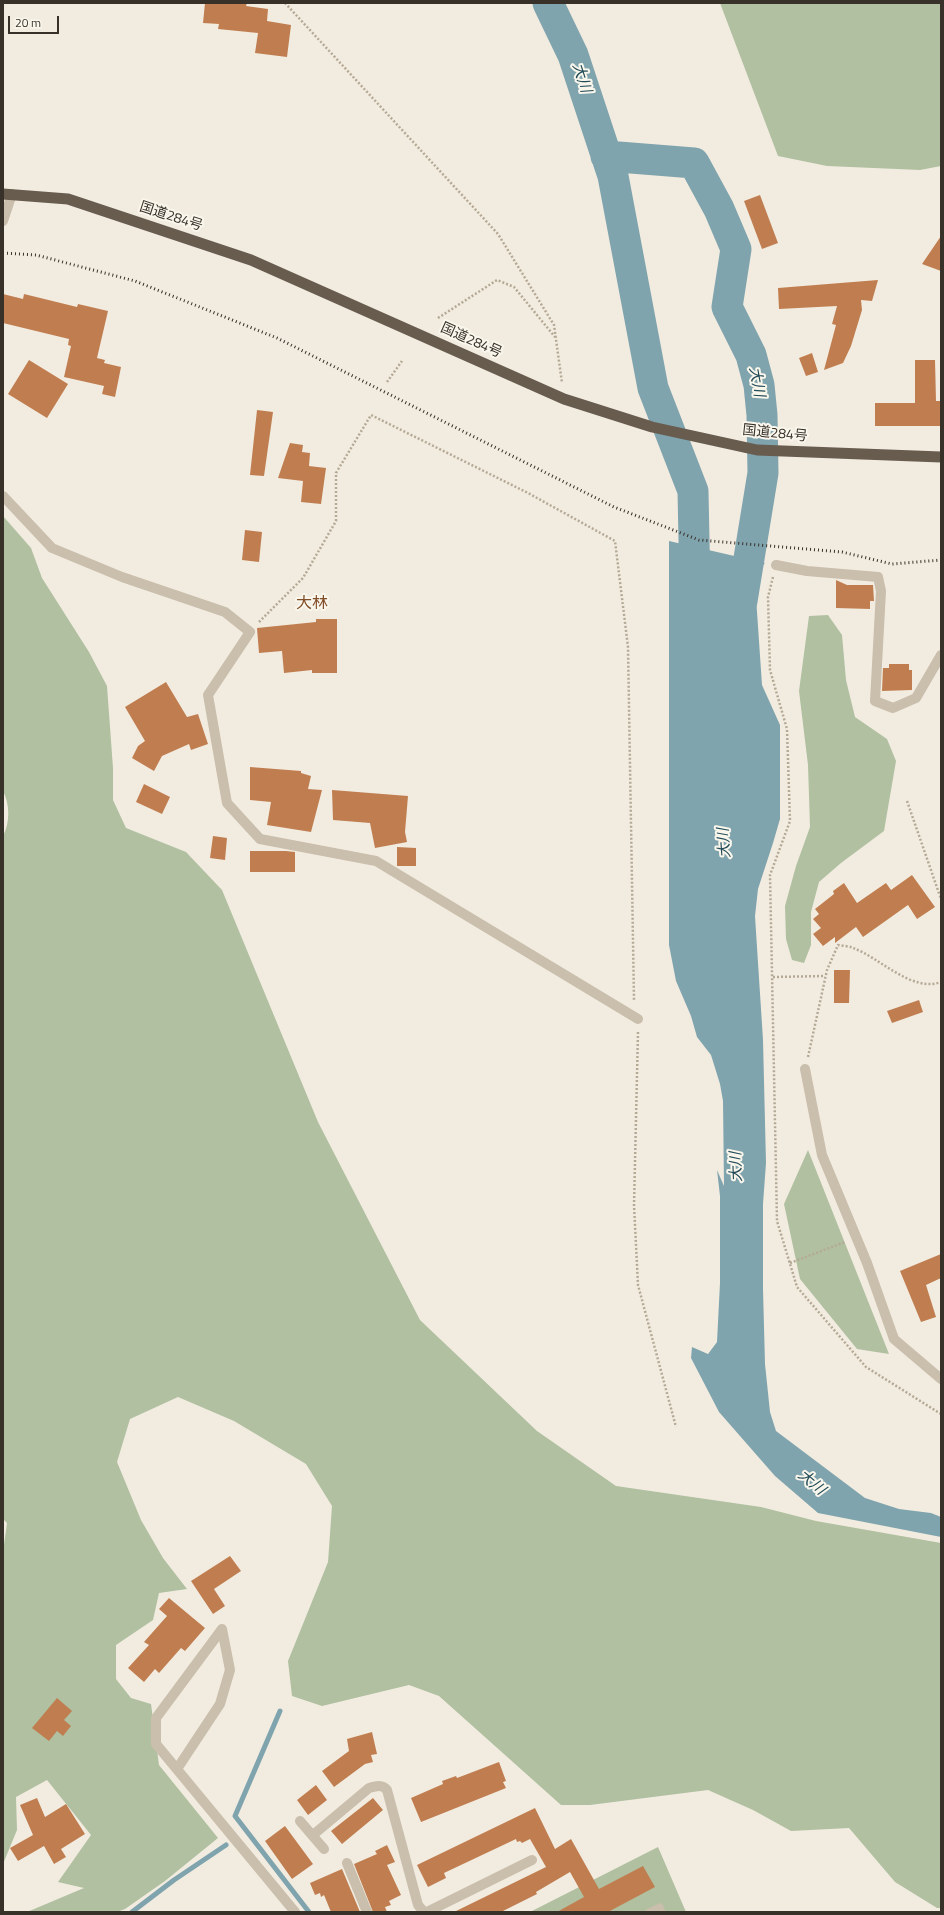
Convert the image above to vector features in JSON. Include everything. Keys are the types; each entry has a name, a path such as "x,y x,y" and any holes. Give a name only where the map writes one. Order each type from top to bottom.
{"highway":[{"name":"国道284号","path":"8,194 68,199 251,260 564,399 652,428 757,450 941,458"}],"street":[{"path":"3,221 8,194"},
{"path":"3,496 52,548 122,577 225,612 250,632 208,694 227,803 260,839 376,861 636,1018"},
{"path":"776,565 807,571 878,577 881,592 875,701 893,708 916,698 941,655"},
{"path":"805,1070 822,1155 856,1238 894,1339 941,1379"},
{"path":"177,1769 220,1704 230,1670 222,1629 156,1718 156,1744 295,1912"},
{"path":"313,1836 369,1788 379,1786 385,1787 418,1905 426,1912 532,1860"},
{"path":"300,1821 324,1849"},
{"path":"347,1863 366,1912"}],"lane":[{"path":"650,1912 660,1907 662,1912"}],"path":[{"path":"285,3 498,234 554,325 564,399"},
{"path":"438,318 497,280 514,287 555,337"},
{"path":"388,382 402,361"},
{"path":"250,632 303,578 336,521 336,473 371,415 528,493 615,541 628,647 636,1018 634,1205 638,1285 676,1427"},
{"path":"776,565 768,597 770,670 787,728 790,821 770,875 777,1221 797,1287 866,1367 941,1414"},
{"path":"907,801 941,899"},
{"path":"805,1070 825,976 838,945 853,947 906,979 934,984 941,982"},
{"path":"773,977 825,976"},
{"path":"790,1263 856,1238"}],"green space":[{"path":"720,3 941,3 941,166 920,170 827,166 778,156"},
{"path":"3,516 31,548 42,578 89,652 107,686 113,768 113,800 126,828 186,852 222,890 318,1122 420,1320 537,1431 616,1486 761,1507 816,1521 941,1543 941,1908 937,1908 895,1882 849,1828 791,1831 753,1810 708,1790 590,1805 561,1805 439,1696 409,1685 322,1706 292,1696 288,1661 328,1562 332,1506 306,1464 234,1421 178,1397 130,1419 117,1462 141,1520 163,1558 187,1589 159,1593 153,1620 116,1645 116,1679 131,1698 151,1704 159,1765 218,1838 165,1881 125,1909 117,1912 27,1912 84,1888 58,1882 91,1835 47,1780 16,1797 17,1830 3,1864 3,1552 7,1523 3,1519 3,836 7,825 8,808 3,791"},
{"path":"828,615 842,635 846,680 855,717 887,739 896,761 884,831 841,863 819,882 811,912 811,945 804,963 792,960 786,939 785,906 796,866 810,827 808,765 799,691 809,616"},
{"path":"808,1150 889,1354 857,1349 800,1279 784,1204"},
{"path":"658,1847 686,1912 530,1912"}],"water":[{"path":"669,541 765,563 758,571 756,597 762,685 780,725 780,819 758,889 755,916 763,1040 766,1163 763,1204 763,1289 765,1364 770,1412 776,1431 865,1498 899,1509 931,1513 941,1517 941,1537 818,1513 775,1476 719,1412 691,1358 692,1347 708,1354 717,1342 720,1283 720,1196 717,1170 724,1186 723,1101 720,1084 711,1055 697,1037 691,1016 676,981 669,945"}],"building":[{"path":"205,3 247,3 246,6 268,9 267,21 291,25 287,57 255,53 258,33 218,29 219,24 203,23"},
{"path":"760,195 778,243 762,249 744,201"},
{"path":"941,236 941,271 922,264"},
{"path":"878,280 872,301 861,300 862,310 851,346 843,363 824,370 836,325 832,324 837,306 779,309 778,288"},
{"path":"3,294 23,299 24,294 77,307 78,304 108,311 97,358 105,360 104,363 121,367 115,397 102,394 104,386 64,377 71,346 68,345 69,339 3,323"},
{"path":"812,353 818,372 806,376 799,358"},
{"path":"29,360 68,384 47,418 8,394"},
{"path":"915,360 935,360 936,401 941,401 941,426 875,426 875,403 915,403"},
{"path":"257,410 273,412 264,476 250,475"},
{"path":"290,443 303,445 302,452 310,453 309,466 326,468 321,504 301,502 303,481 278,478"},
{"path":"245,530 262,532 259,562 242,560"},
{"path":"836,580 847,585 873,585 874,601 870,601 870,609 836,608"},
{"path":"316,619 337,619 337,673 312,673 312,670 284,673 282,651 259,653 257,628 316,622"},
{"path":"889,664 909,664 909,670 912,670 912,690 882,691 883,668 889,668"},
{"path":"166,682 187,717 198,714 208,744 191,750 189,744 162,756 154,771 132,758 138,746 145,741 125,707"},
{"path":"250,767 301,771 301,773 311,776 308,789 322,790 311,832 267,825 271,802 250,800"},
{"path":"144,784 170,797 162,814 136,802"},
{"path":"332,790 408,796 405,832 407,842 375,848 370,823 333,820"},
{"path":"213,836 227,838 225,860 210,858"},
{"path":"397,847 416,848 416,866 397,866"},
{"path":"250,851 295,852 295,872 250,872"},
{"path":"912,875 935,907 917,919 908,905 863,937 856,927 835,943 835,937 823,946 813,934 821,928 813,919 819,914 815,909 834,894 833,891 844,883 857,903 886,883 891,890"},
{"path":"834,970 850,970 849,1003 834,1003"},
{"path":"919,1000 923,1012 892,1023 887,1011"},
{"path":"941,1254 941,1278 926,1285 936,1317 921,1322 900,1271"},
{"path":"230,1556 241,1571 214,1589 225,1606 213,1614 191,1581"},
{"path":"169,1598 205,1628 185,1651 181,1648 159,1673 155,1669 144,1682 128,1668 149,1645 144,1642 167,1616 159,1609"},
{"path":"57,1698 72,1711 64,1720 71,1726 63,1736 57,1731 49,1741 32,1728"},
{"path":"372,1732 377,1754 371,1755 373,1762 365,1764 334,1787 322,1771 349,1751 347,1739"},
{"path":"499,1762 506,1781 503,1782 506,1788 421,1822 411,1798 443,1784 442,1781 456,1776 457,1778"},
{"path":"316,1785 327,1800 308,1815 297,1800"},
{"path":"37,1798 45,1817 66,1804 85,1834 61,1849 66,1857 54,1864 44,1846 18,1861 10,1848 33,1835 20,1805"},
{"path":"373,1798 383,1810 342,1844 331,1831"},
{"path":"535,1808 555,1849 571,1839 599,1889 643,1866 655,1887 608,1912 557,1912 584,1897 570,1872 536,1892 537,1894 501,1912 454,1912 546,1867 530,1839 522,1843 520,1841 517,1842 516,1839 444,1873 446,1878 428,1887 417,1865"},
{"path":"285,1826 313,1864 292,1879 265,1841"},
{"path":"387,1845 395,1862 387,1865 401,1895 389,1901 391,1905 385,1907 387,1912 373,1912 354,1864 377,1854 375,1851"},
{"path":"342,1869 360,1912 331,1912 324,1895 321,1897 320,1893 315,1895 310,1883"}],"waterway":[{"name":"大川","path":"548,3 573,55 613,176 653,388 693,491 695,589"},
{"name":"大川","path":"606,156 694,163 719,209 736,249 727,307 751,355 759,385 762,415 763,473 742,601"},
{"path":"280,1711 235,1816 309,1912"},
{"path":"132,1912 174,1880 226,1845"}],"railway":[{"path":"3,253 36,255 135,281 277,338 614,507 699,540 842,552 892,564 941,560"}],"district":[{"name":"大林","path":"312,604"}]}
